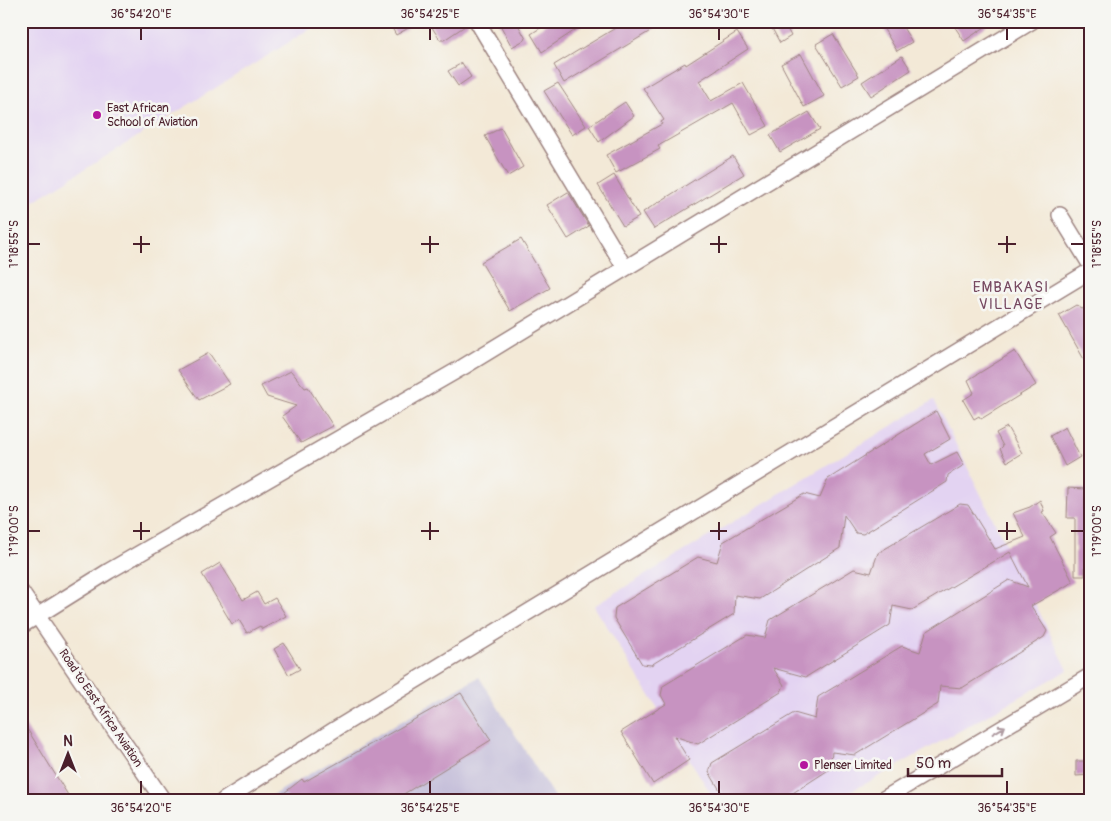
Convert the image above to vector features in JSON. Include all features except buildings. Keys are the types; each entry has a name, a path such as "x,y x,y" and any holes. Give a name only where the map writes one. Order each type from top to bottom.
{"street":[{"path":"477,21 625,268"},
{"path":"21,626 108,571 463,367 1032,21"},
{"path":"1060,215 1090,264"},
{"path":"224,800 334,730 1090,271"},
{"name":"Road to East Africa Aviation","path":"21,592 163,800"},
{"path":"882,800 1090,676"}],"shaded area":[{"name":"East African School of Aviation","path":"21,21 323,21 21,209"},
{"path":"934,400 1068,670 852,790 838,800 715,800 594,606"},
{"path":"479,677 556,800 264,800"}],"place":[{"name":"East African School of Aviation","path":"97,115"},
{"name":"Plenser Limited","path":"804,765"}],"district":[{"name":"EMBAKASI VILLAGE","path":"1011,296"}]}
